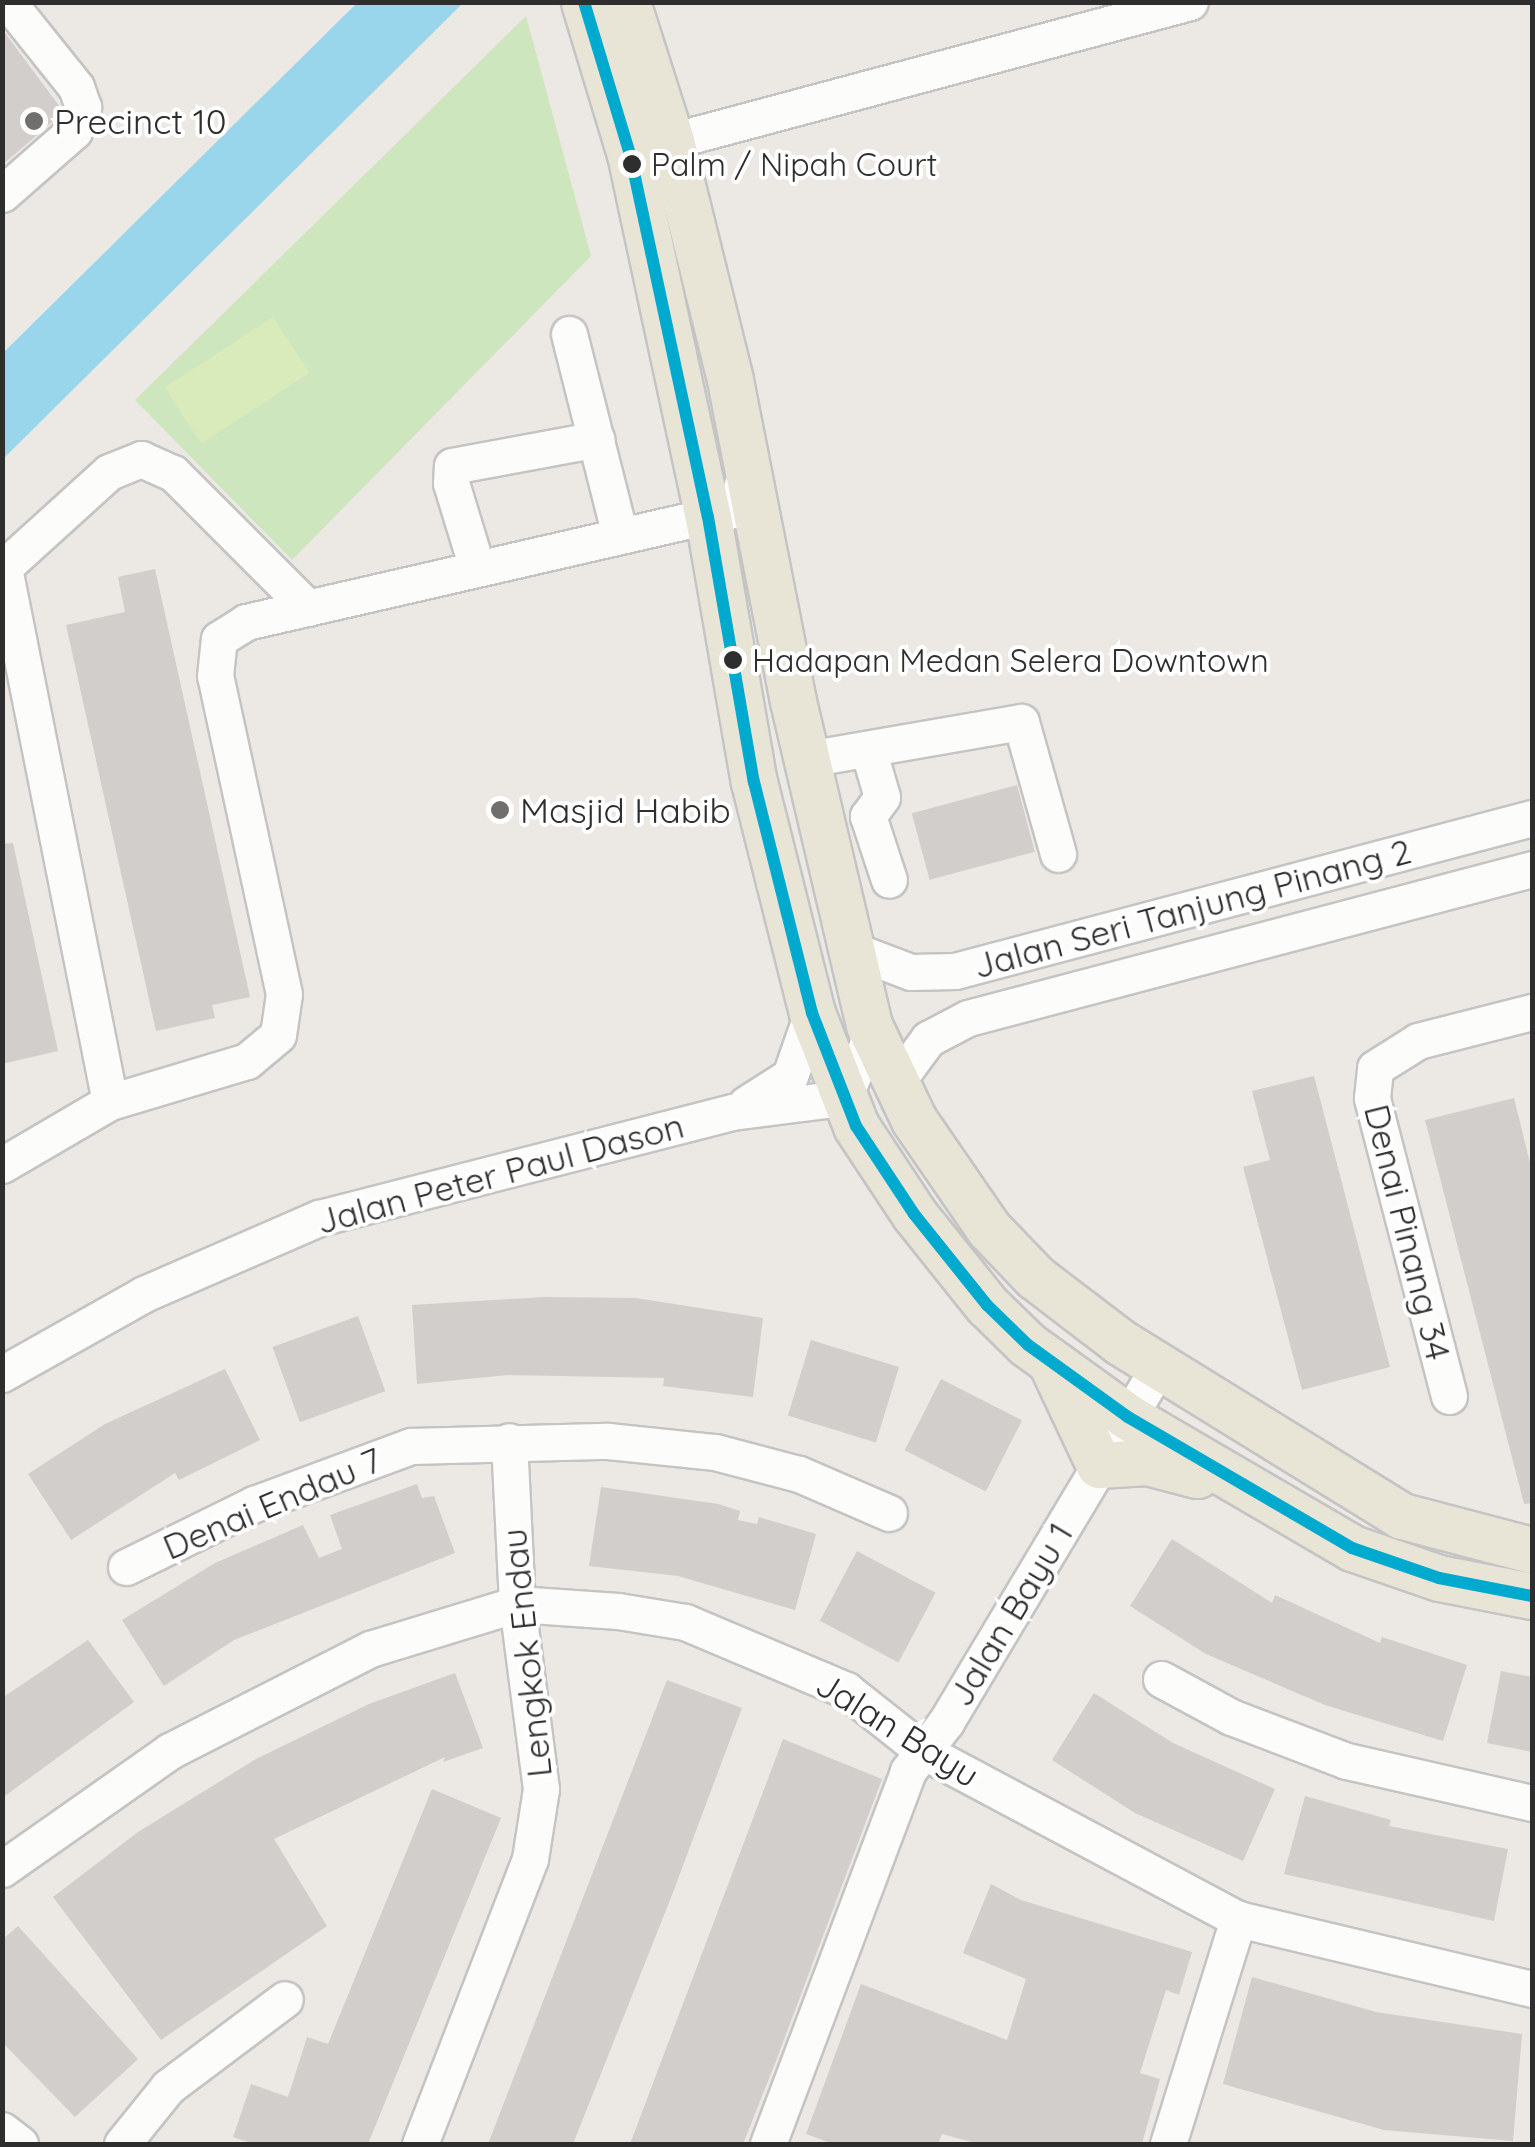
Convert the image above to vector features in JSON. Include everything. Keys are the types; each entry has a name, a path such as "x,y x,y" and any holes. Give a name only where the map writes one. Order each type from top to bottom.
{"main road":[{"path":"584,2 630,154 708,517 754,782 812,1013 840,1092 945,1256 1052,1363 1128,1417 1352,1548 1439,1578 1532,1596"},
{"path":"628,2 672,141 868,1025 895,1084 945,1171 989,1228 1035,1277 1158,1368 1402,1516 1532,1550"},
{"path":"1052,1363 1099,1465 1147,1462 1248,1489"}],"street":[{"path":"2,194 74,131 83,107 76,87 8,2"},
{"path":"672,141 1190,2"},
{"path":"569,334 620,536"},
{"path":"477,568 451,483 452,466 597,439"},
{"path":"110,1102 3,569 109,472 141,460 173,473 308,608"},
{"path":"2,1166 110,1102 246,1062 278,1035 284,1015 215,676 219,639 246,622 734,510 747,469"},
{"path":"807,759 1021,722 1058,854"},
{"path":"868,750 882,797 868,816 889,880"},
{"name":"Jalan Seri Tanjung Pinang 2","path":"853,950 911,972 956,971 1532,818"},
{"name":"Jalan Seri Tanjung Pinang 2","path":"895,1084 928,1039 968,1018 1532,868"},
{"name":"Denai Pinang 34","path":"1449,1396 1372,1098 1375,1068 1418,1041 1532,1012"},
{"name":"Jalan Peter Paul Dason","path":"732,1112 790,1076 812,1013"},
{"path":"840,1092 862,1061 868,1025"},
{"name":"Jalan Peter Paul Dason","path":"2,1374 144,1294 319,1218 732,1112 813,1104 840,1092"},
{"name":"Jalan Bayu 1","path":"768,2144 908,1771 1158,1368"},
{"name":"Denai Endau 7","path":"126,1567 339,1470 411,1446 608,1440 715,1452 799,1474 889,1513"},
{"name":"Lengkok Endau","path":"420,2144 530,1859 542,1789 517,1604 509,1441"},
{"name":"Jalan Bayu","path":"2,1870 170,1751 370,1649 517,1604 618,1611 701,1628 846,1690 923,1750 1238,1919 1532,1989"},
{"path":"1162,1680 1232,1717 1346,1761 1532,1803"},
{"path":"1168,2144 1238,1919"},
{"path":"122,2144 168,2087 285,1999"},
{"path":"2,2130 20,2144"}],"green space":[{"path":"526,16 591,256 292,560 135,400"},
{"path":"273,317 309,373 201,443 165,387"}],"water":[{"path":"358,2 463,3 3,459 3,353"}],"building":[{"name":"Precinct 10","path":"2,29 60,107 56,119 2,165"},
{"path":"155,569 250,997 212,1005 215,1018 156,1031 66,625 125,612 118,577"},
{"path":"1017,785 1035,852 930,880 912,813"},
{"path":"13,843 58,1051 2,1064 2,844"},
{"path":"1314,1076 1390,1367 1302,1390 1243,1167 1270,1160 1252,1091"},
{"path":"1514,1098 1532,1171 1532,1503 1524,1504 1425,1120"},
{"path":"544,1297 636,1298 763,1318 753,1397 663,1386 664,1378 508,1375 417,1384 412,1305"},
{"path":"358,1316 385,1391 300,1422 272,1347"},
{"path":"811,1340 899,1367 876,1442 788,1416"},
{"path":"225,1369 260,1440 179,1480 175,1473 71,1540 28,1474 105,1424"},
{"path":"941,1379 1022,1420 986,1492 905,1450"},
{"path":"417,1484 422,1498 434,1496 455,1553 234,1640 164,1686 122,1620 215,1563 303,1525 319,1558 342,1549 330,1515"},
{"path":"601,1487 718,1504 740,1511 738,1520 757,1524 759,1517 816,1534 795,1610 678,1576 589,1566"},
{"path":"1172,1539 1272,1603 1275,1595 1380,1643 1382,1637 1467,1665 1443,1741 1325,1705 1206,1654 1130,1606"},
{"path":"857,1551 936,1593 898,1663 820,1621"},
{"path":"88,1640 134,1702 2,1798 2,1698"},
{"path":"1501,1671 1532,1677 1532,1752 1487,1743"},
{"path":"455,1673 483,1748 443,1762 445,1757 274,1839 327,1926 161,2040 53,1897 138,1832 256,1759 369,1704"},
{"path":"667,1680 742,1708 672,1895 573,2144 488,2144"},
{"path":"1094,1693 1173,1743 1275,1789 1243,1861 1135,1813 1052,1760"},
{"path":"783,1739 882,1779 776,2061 743,2144 630,2144"},
{"path":"432,1789 501,1818 368,2144 254,2144 233,2137 251,2084 288,2097 307,2037 328,2044"},
{"path":"1305,1796 1391,1820 1389,1826 1508,1849 1494,1921 1284,1874"},
{"path":"991,1884 1021,1900 1192,1952 1179,1995 1166,1990 1140,2073 1160,2079 1142,2144 979,2144 942,2134 938,2144 833,2144 806,2134 861,1984 1007,2040 1026,1979 963,1953"},
{"path":"18,1926 138,2059 75,2117 2,2042 2,1940"},
{"path":"1252,1977 1376,2012 1522,2034 1513,2141 1384,2130 1223,2084"}],"transit line":[{"path":"584,2 630,154 708,517 754,782 812,1013 856,1126 914,1214 987,1305 1028,1345 1128,1417 1352,1548 1439,1578 1532,1596"}],"place":[{"name":"Precinct 10","path":"34,121"},
{"name":"Palm / Nipah Court","path":"632,164"},
{"name":"Hadapan Medan Selera Downtown","path":"733,660"},
{"name":"Masjid Habib","path":"500,810"}]}
